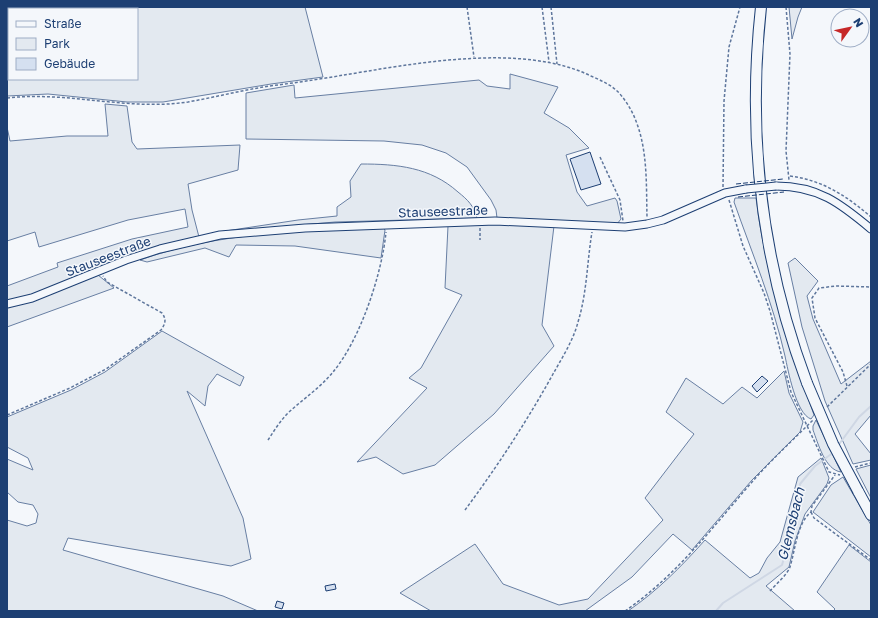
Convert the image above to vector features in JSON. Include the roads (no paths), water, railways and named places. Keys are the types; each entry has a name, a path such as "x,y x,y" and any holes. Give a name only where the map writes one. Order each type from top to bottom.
{"main road":[{"path":"761,7 756,68 755,124 762,205 779,295 794,348 807,384 833,444 871,515"}],"street":[{"name":"Stauseestraße","path":"7,304 32,298 126,260 160,249 220,235 387,225 480,222 625,227 647,224 685,212 725,193 776,186 788,186 818,192 835,200 871,229"}],"waterway":[{"name":"Glemsbach","path":"837,447 859,417 871,406"},
{"name":"Glemsbach","path":"716,611 723,603 782,565 793,526 800,484 815,466 834,452"}]}
